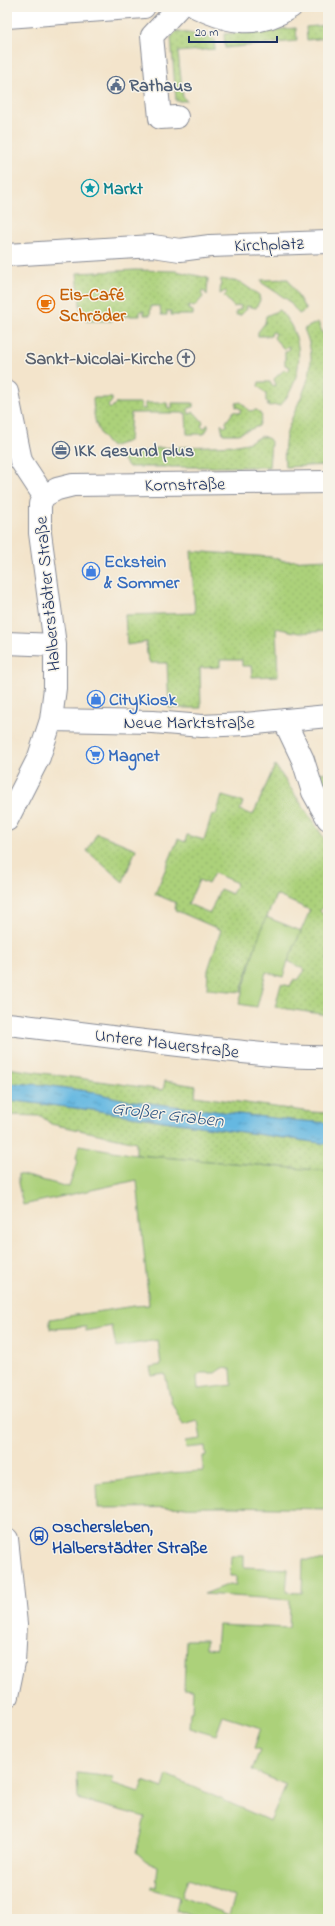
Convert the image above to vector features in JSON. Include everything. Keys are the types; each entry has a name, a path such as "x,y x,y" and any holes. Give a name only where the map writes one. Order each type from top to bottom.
{"street":[{"path":"7,17 145,7 188,7 236,22 262,21 278,16 291,7"},
{"path":"169,117 152,36 188,7"},
{"name":"Kirchplatz","path":"7,255 152,246 180,250 210,246 328,242"},
{"name":"Halberstädter Straße","path":"7,392 21,461 44,496 40,504 40,533 54,645 55,688 51,720 39,757 7,820"},
{"name":"Kornstraße","path":"44,496 57,489 73,485 328,482"},
{"path":"7,643 54,645"},
{"name":"Neue Marktstraße","path":"51,720 152,722 202,726 245,724 328,716"},
{"path":"284,720 303,760 313,792 328,819"},
{"name":"Untere Mauerstraße","path":"7,1024 218,1050 306,1058 328,1057"},
{"path":"7,1540 16,1624 11,1647 14,1662 7,1696"}],"green space":[{"path":"328,25 328,38 307,40 306,27"},
{"path":"296,28 297,41 225,48 224,34"},
{"path":"176,31 211,37 214,40 215,49 178,52 183,97 187,101 176,101 171,37"},
{"path":"135,270 176,271 208,278 207,295 204,291 201,293 203,297 194,307 189,305 188,309 193,311 193,315 171,315 171,311 167,311 167,315 161,315 160,306 151,306 150,315 144,315 144,311 140,311 140,316 115,316 110,312 108,314 112,321 86,321 86,316 81,315 77,273"},
{"path":"221,279 240,282 259,295 260,300 256,308 246,306 247,309 241,315 236,315 236,311 241,309 240,305 234,307 224,296 227,293 225,291 220,294"},
{"path":"288,279 306,310 299,314 288,300 262,283 261,280"},
{"path":"279,310 288,320 298,344 298,369 289,394 281,405 267,406 269,403 266,401 266,394 258,386 259,382 270,382 272,386 276,385 274,379 284,370 289,371 290,367 285,365 285,352 290,349 288,346 284,349 274,338 276,333 272,332 271,336 258,336 258,332 265,323 266,316"},
{"path":"318,322 328,346 328,465 285,467 284,452 286,436 310,372 311,359 309,345 304,329"},
{"path":"93,398 112,398 112,401 108,406 110,409 116,403 141,403 141,409 145,409 145,403 167,403 168,408 172,408 172,403 193,403 193,407 188,409 189,414 194,412 203,422 201,426 205,428 208,424 208,428 204,434 187,434 186,413 131,413 129,441 111,447 96,425"},
{"path":"241,402 249,411 257,410 262,416 259,426 238,434 223,434 221,424 224,427 227,426 226,422 234,411 240,413 241,409 236,407 236,403"},
{"path":"262,436 269,439 271,442 269,467 129,467 121,458 158,448 237,445 247,443"},
{"path":"191,551 271,557 285,561 328,559 328,631 299,633 276,628 278,676 252,677 251,666 242,666 242,660 220,660 220,667 200,668 201,708 169,708 167,663 150,663 147,655 146,642 127,645 125,615 195,613"},
{"path":"275,765 328,844 328,902 320,911 328,919 327,1015 275,1007 281,984 290,986 294,979 298,980 305,970 288,961 310,910 276,895 256,944 241,992 207,989 208,970 221,930 175,910 176,903 155,894 178,839 185,842 187,835 204,840 212,814 216,815 222,796 243,802 240,810 253,815","holes":["214,873 237,883 232,894 220,889 210,913 188,904 199,880 208,884"]},
{"path":"328,772 328,801 320,773"},
{"path":"97,833 136,849 123,882 87,851"},
{"path":"266,917 301,931 283,977 266,972 257,1007 239,1004 256,944"},
{"path":"7,1068 163,1090 165,1081 196,1086 195,1096 328,1113 328,1123 290,1120 125,1100 87,1091 44,1085 7,1083"},
{"path":"7,1100 93,1110 328,1144 328,1171 136,1155 136,1142 51,1124 41,1116 7,1115"},
{"path":"79,1145 136,1155 328,1171 328,1509 224,1507 98,1508 97,1484 171,1473 203,1471 203,1456 206,1456 205,1446 186,1448 185,1441 201,1439 198,1421 183,1425 171,1401 165,1374 152,1376 150,1367 161,1365 158,1340 116,1347 112,1326 86,1331 86,1327 50,1329 50,1319 149,1305 137,1180 23,1205 18,1183 18,1174 69,1187 78,1159 76,1158","holes":["222,1368 231,1369 232,1385 198,1389 197,1377 201,1373 215,1373"]},
{"path":"328,1533 328,1919 201,1919 176,1910 179,1897 151,1889 151,1886 156,1887 158,1866 146,1861 136,1852 145,1817 78,1799 77,1773 114,1777 112,1783 139,1792 143,1781 163,1788 167,1775 270,1821 286,1785 252,1770 260,1750 254,1748 261,1728 223,1716 216,1735 189,1727 190,1712 192,1712 193,1690 184,1689 186,1640 206,1640 206,1648 216,1649 218,1625 289,1628 290,1600 204,1594 230,1584 236,1585 236,1576 230,1576 231,1556 244,1556 244,1567 288,1569 286,1592 302,1593 303,1560 327,1561","holes":["188,1879 235,1897 229,1915 182,1896"]}],"water":[{"name":"Großer Graben","path":"7,1083 44,1085 87,1091 125,1100 290,1120 328,1123 328,1144 93,1110 7,1100"}],"place":[{"name":"Rathaus","path":"116,85"},
{"name":"Markt","path":"90,188"},
{"name":"Eis-Café Schröder","path":"46,304"},
{"name":"Sankt-Nicolai-Kirche","path":"186,358"},
{"name":"IKK Gesund plus","path":"61,450"},
{"name":"Eckstein & Sommer","path":"91,571"},
{"name":"CityKiosk","path":"96,699"},
{"name":"Magnet","path":"95,755"},
{"name":"Oschersleben, Halberstädter Straße","path":"39,1536"}]}
